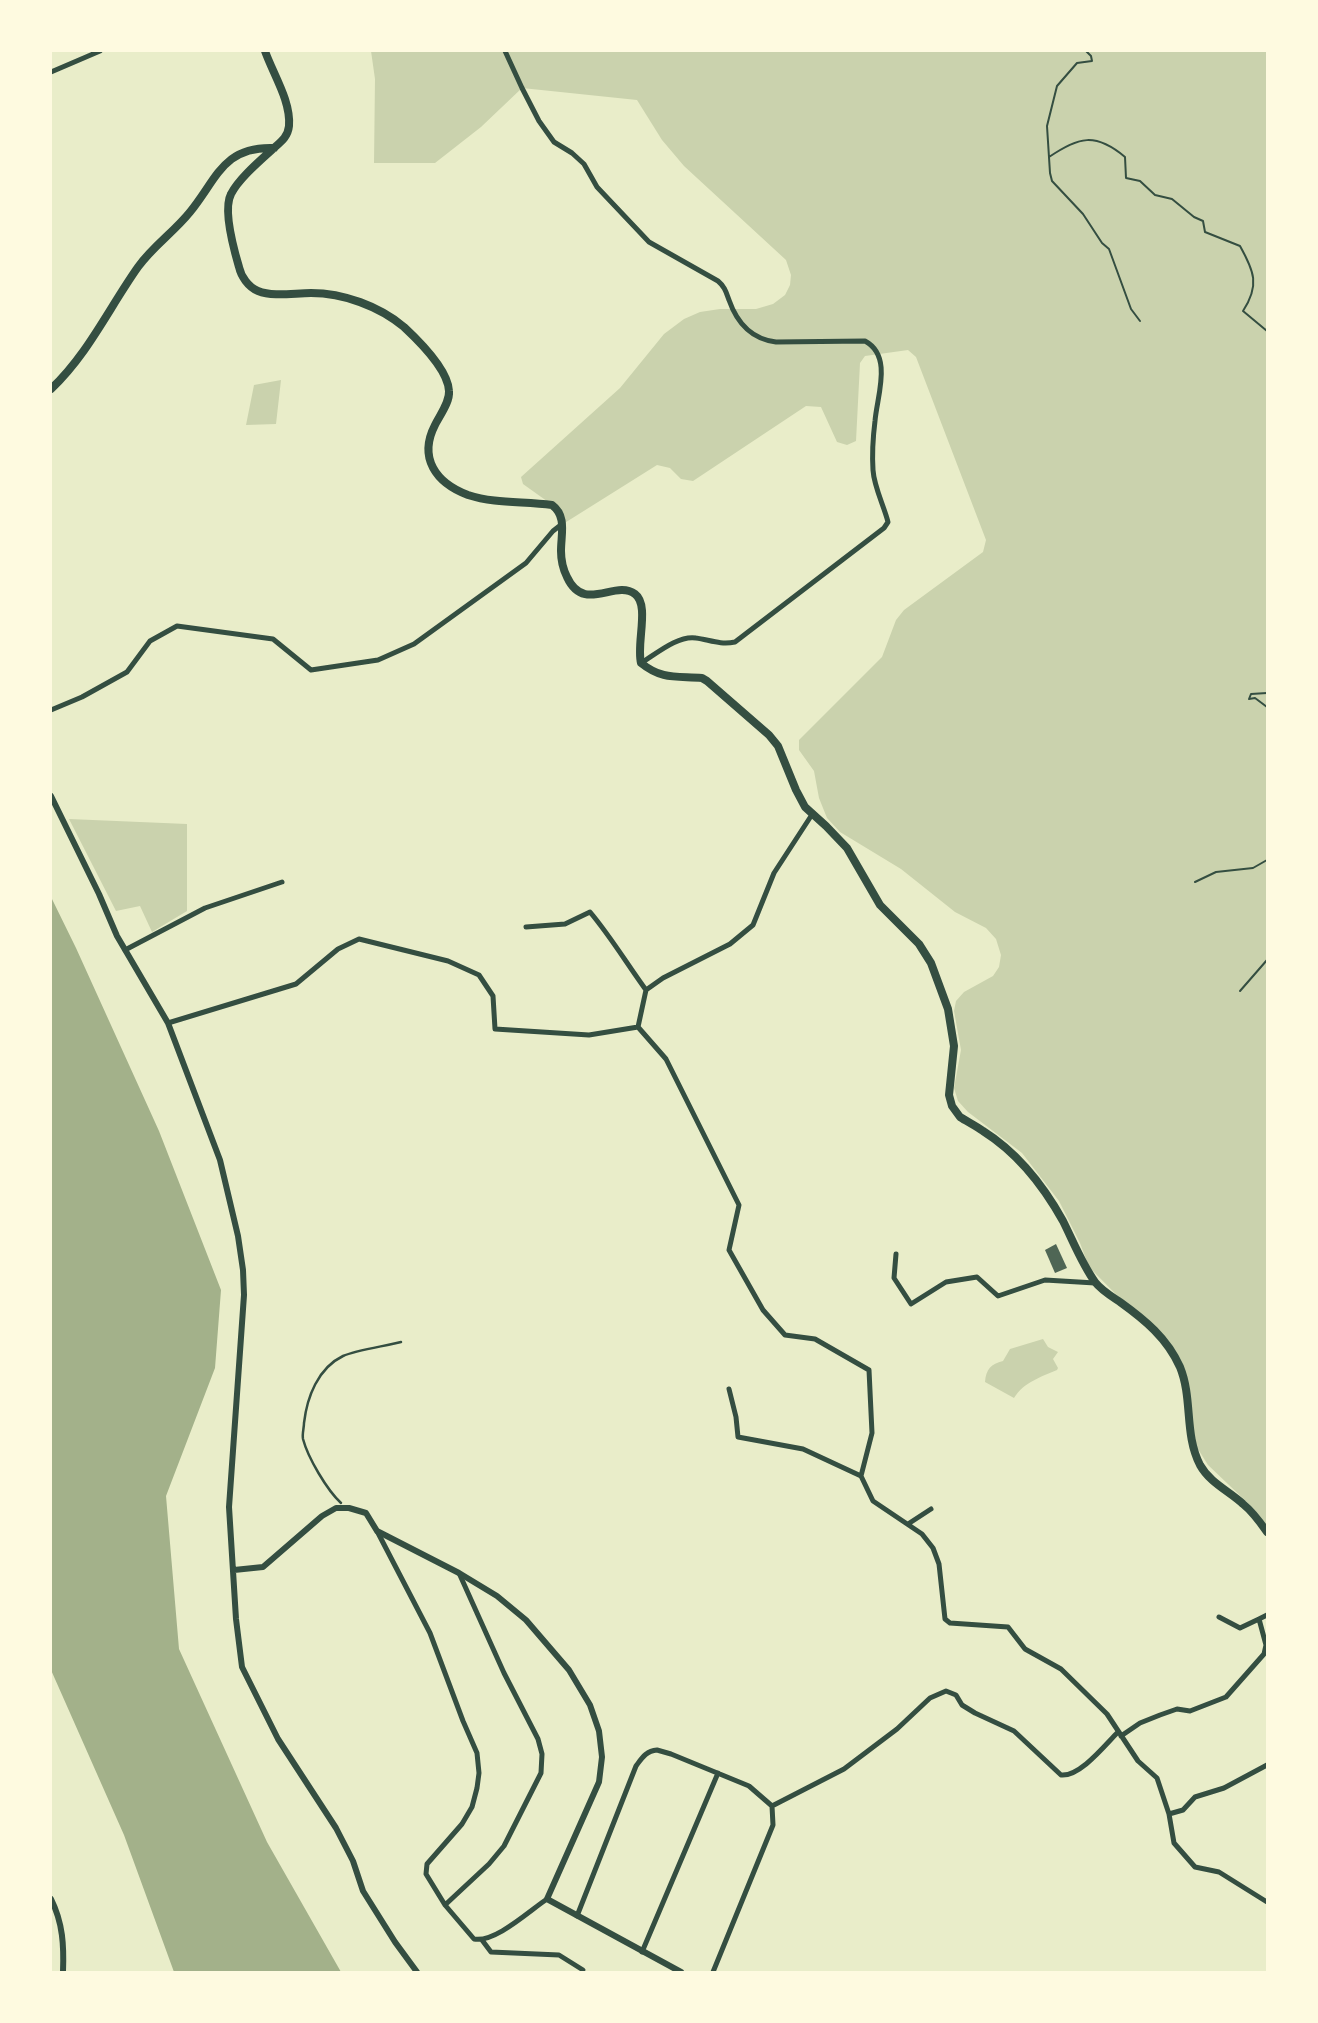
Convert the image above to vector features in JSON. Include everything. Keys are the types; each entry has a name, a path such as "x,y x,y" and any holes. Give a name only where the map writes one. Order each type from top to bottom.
{"main road":[{"path":"265,51 286,104 289,119 287,135 237,185 229,199 229,220 239,269 244,279 258,291 271,294 315,293 347,298 377,309 394,319 436,361 450,393 429,440 429,457 436,473 447,484 466,494 490,501 552,505 558,509 563,524 563,566 569,582 577,590 590,596 624,591 635,594 639,599 643,620 639,645 641,663 664,676 702,678 707,681 769,734 779,746 805,807 847,848 880,905 919,944 931,962 948,1009 954,1045 949,1095 956,1112 1021,1161 1035,1177 1061,1218 1095,1283 1144,1320 1172,1351 1186,1388 1191,1438 1202,1468 1244,1504 1267,1532"},
{"path":"51,389 92,339 145,258 191,211 227,163 251,149 274,148"}],"street":[{"path":"51,72 100,51"},
{"path":"505,51 539,121 554,142 584,164 597,187 649,242 725,287 741,325 754,336 764,341 776,342 865,341 872,344 881,365 873,473 888,522 884,528 735,642 724,644 694,637 684,638 641,663"},
{"path":"51,710 82,697 127,672 150,641 177,626 273,639 311,670 378,660 414,644 526,563 553,531 563,524"},
{"path":"51,796 125,950 168,1023 220,1160 238,1236 244,1295 229,1507 242,1667 278,1739 336,1829 353,1861 363,1891 417,1972"},
{"path":"638,1027 646,990 663,978 730,944 753,925 774,873 813,813"},
{"path":"125,950 205,908 282,882"},
{"path":"526,927 565,924 590,912 610,935 625,962 646,990"},
{"path":"168,1023 296,984 338,949 359,939 448,961 478,975 493,996 495,1029 589,1035 638,1027"},
{"path":"638,1027 666,1059 739,1205 729,1250 763,1310 785,1335 815,1339 869,1370 872,1433 862,1476 873,1501 922,1534 933,1548 939,1564 945,1619 950,1623 1008,1627 1026,1649 1061,1669 1107,1714 1138,1761 1157,1778 1169,1814 1174,1843 1195,1867 1219,1872 1267,1902"},
{"path":"896,1254 894,1278 911,1304 946,1282 977,1277 998,1296 1045,1280 1095,1283"},
{"path":"729,1389 736,1416 737,1437 803,1450 862,1476"},
{"path":"234,1570 263,1567 322,1516 336,1508 349,1508 366,1513 430,1633 477,1753 479,1773 472,1807 462,1824 427,1864 426,1874 445,1905 474,1939 482,1940 502,1931 547,1899 599,1783 602,1757 599,1731 590,1705 569,1670 526,1620 497,1596 459,1573 377,1531"},
{"path":"908,1524 931,1509"},
{"path":"445,1905 489,1864 504,1846 541,1773 542,1754 538,1739 504,1673 459,1573"},
{"path":"1219,1617 1240,1628 1267,1615"},
{"path":"772,1806 844,1769 897,1729 930,1698 946,1691 956,1695 962,1705 975,1713 1014,1731 1061,1774 1067,1775 1089,1762 1119,1734 1140,1723 1177,1709 1190,1712 1226,1697 1264,1654 1266,1645 1259,1619"},
{"path":"577,1916 636,1766 644,1755 656,1750 718,1773 749,1786 772,1806 773,1825 713,1972"},
{"path":"1169,1814 1183,1810 1195,1797 1224,1788 1267,1765"},
{"path":"642,1952 718,1773"},
{"path":"51,1899 61,1925 63,1972"},
{"path":"547,1899 678,1972"},
{"path":"482,1940 491,1952 559,1955 583,1970 582,1972"}],"lane":[{"path":"341,1503 311,1458 303,1437 306,1410 313,1386 327,1369 344,1356 401,1342"}],"path":[{"path":"1086,51 1091,56 1091,61 1077,63 1057,86 1047,126 1050,173 1052,181 1083,214 1109,250 1131,309 1140,321"},
{"path":"1049,157 1071,142 1089,139 1108,145 1125,157 1126,178 1140,181 1155,195 1172,199 1203,221 1205,232 1240,246 1253,270 1251,298 1243,311 1267,331"},
{"path":"1267,693 1251,694 1249,699 1255,698 1267,707"},
{"path":"1195,883 1216,872 1253,868 1267,860"},
{"path":"1240,991 1267,960"}],"shaded area":[{"path":"371,51 1267,51 1267,1528 1251,1506 1208,1465 1191,1438 1187,1388 1172,1351 1089,1267 1059,1201 1022,1153 968,1112 958,1101 954,1088 961,1050 954,1011 956,1001 964,992 993,976 999,967 1001,955 996,939 986,928 955,912 901,869 840,832 827,818 819,798 814,771 799,750 799,740 882,657 896,620 904,610 983,552 986,540 916,357 908,350 865,356 860,363 856,441 847,445 837,442 821,407 806,406 693,481 681,479 670,468 657,465 563,524 558,509 523,484 521,477 620,388 664,334 684,319 700,312 720,309 756,309 773,304 785,295 791,275 786,260 684,166 662,140 637,100 522,88 481,127 435,163 374,163 375,79"},
{"path":"281,380 276,424 246,425 254,385"},
{"path":"69,819 187,824 187,911 152,932 140,906 116,911"},
{"path":"51,897 159,1131 221,1290 215,1368 166,1496 179,1649 267,1842 341,1972 174,1972 124,1835 51,1670"},
{"path":"1043,1339 1048,1347 1058,1352 1053,1359 1057,1370 1028,1384 1014,1398 985,1382 990,1368 1003,1361 1010,1349"}],"building":[{"path":"1056,1244 1067,1268 1055,1273 1045,1250"}]}
